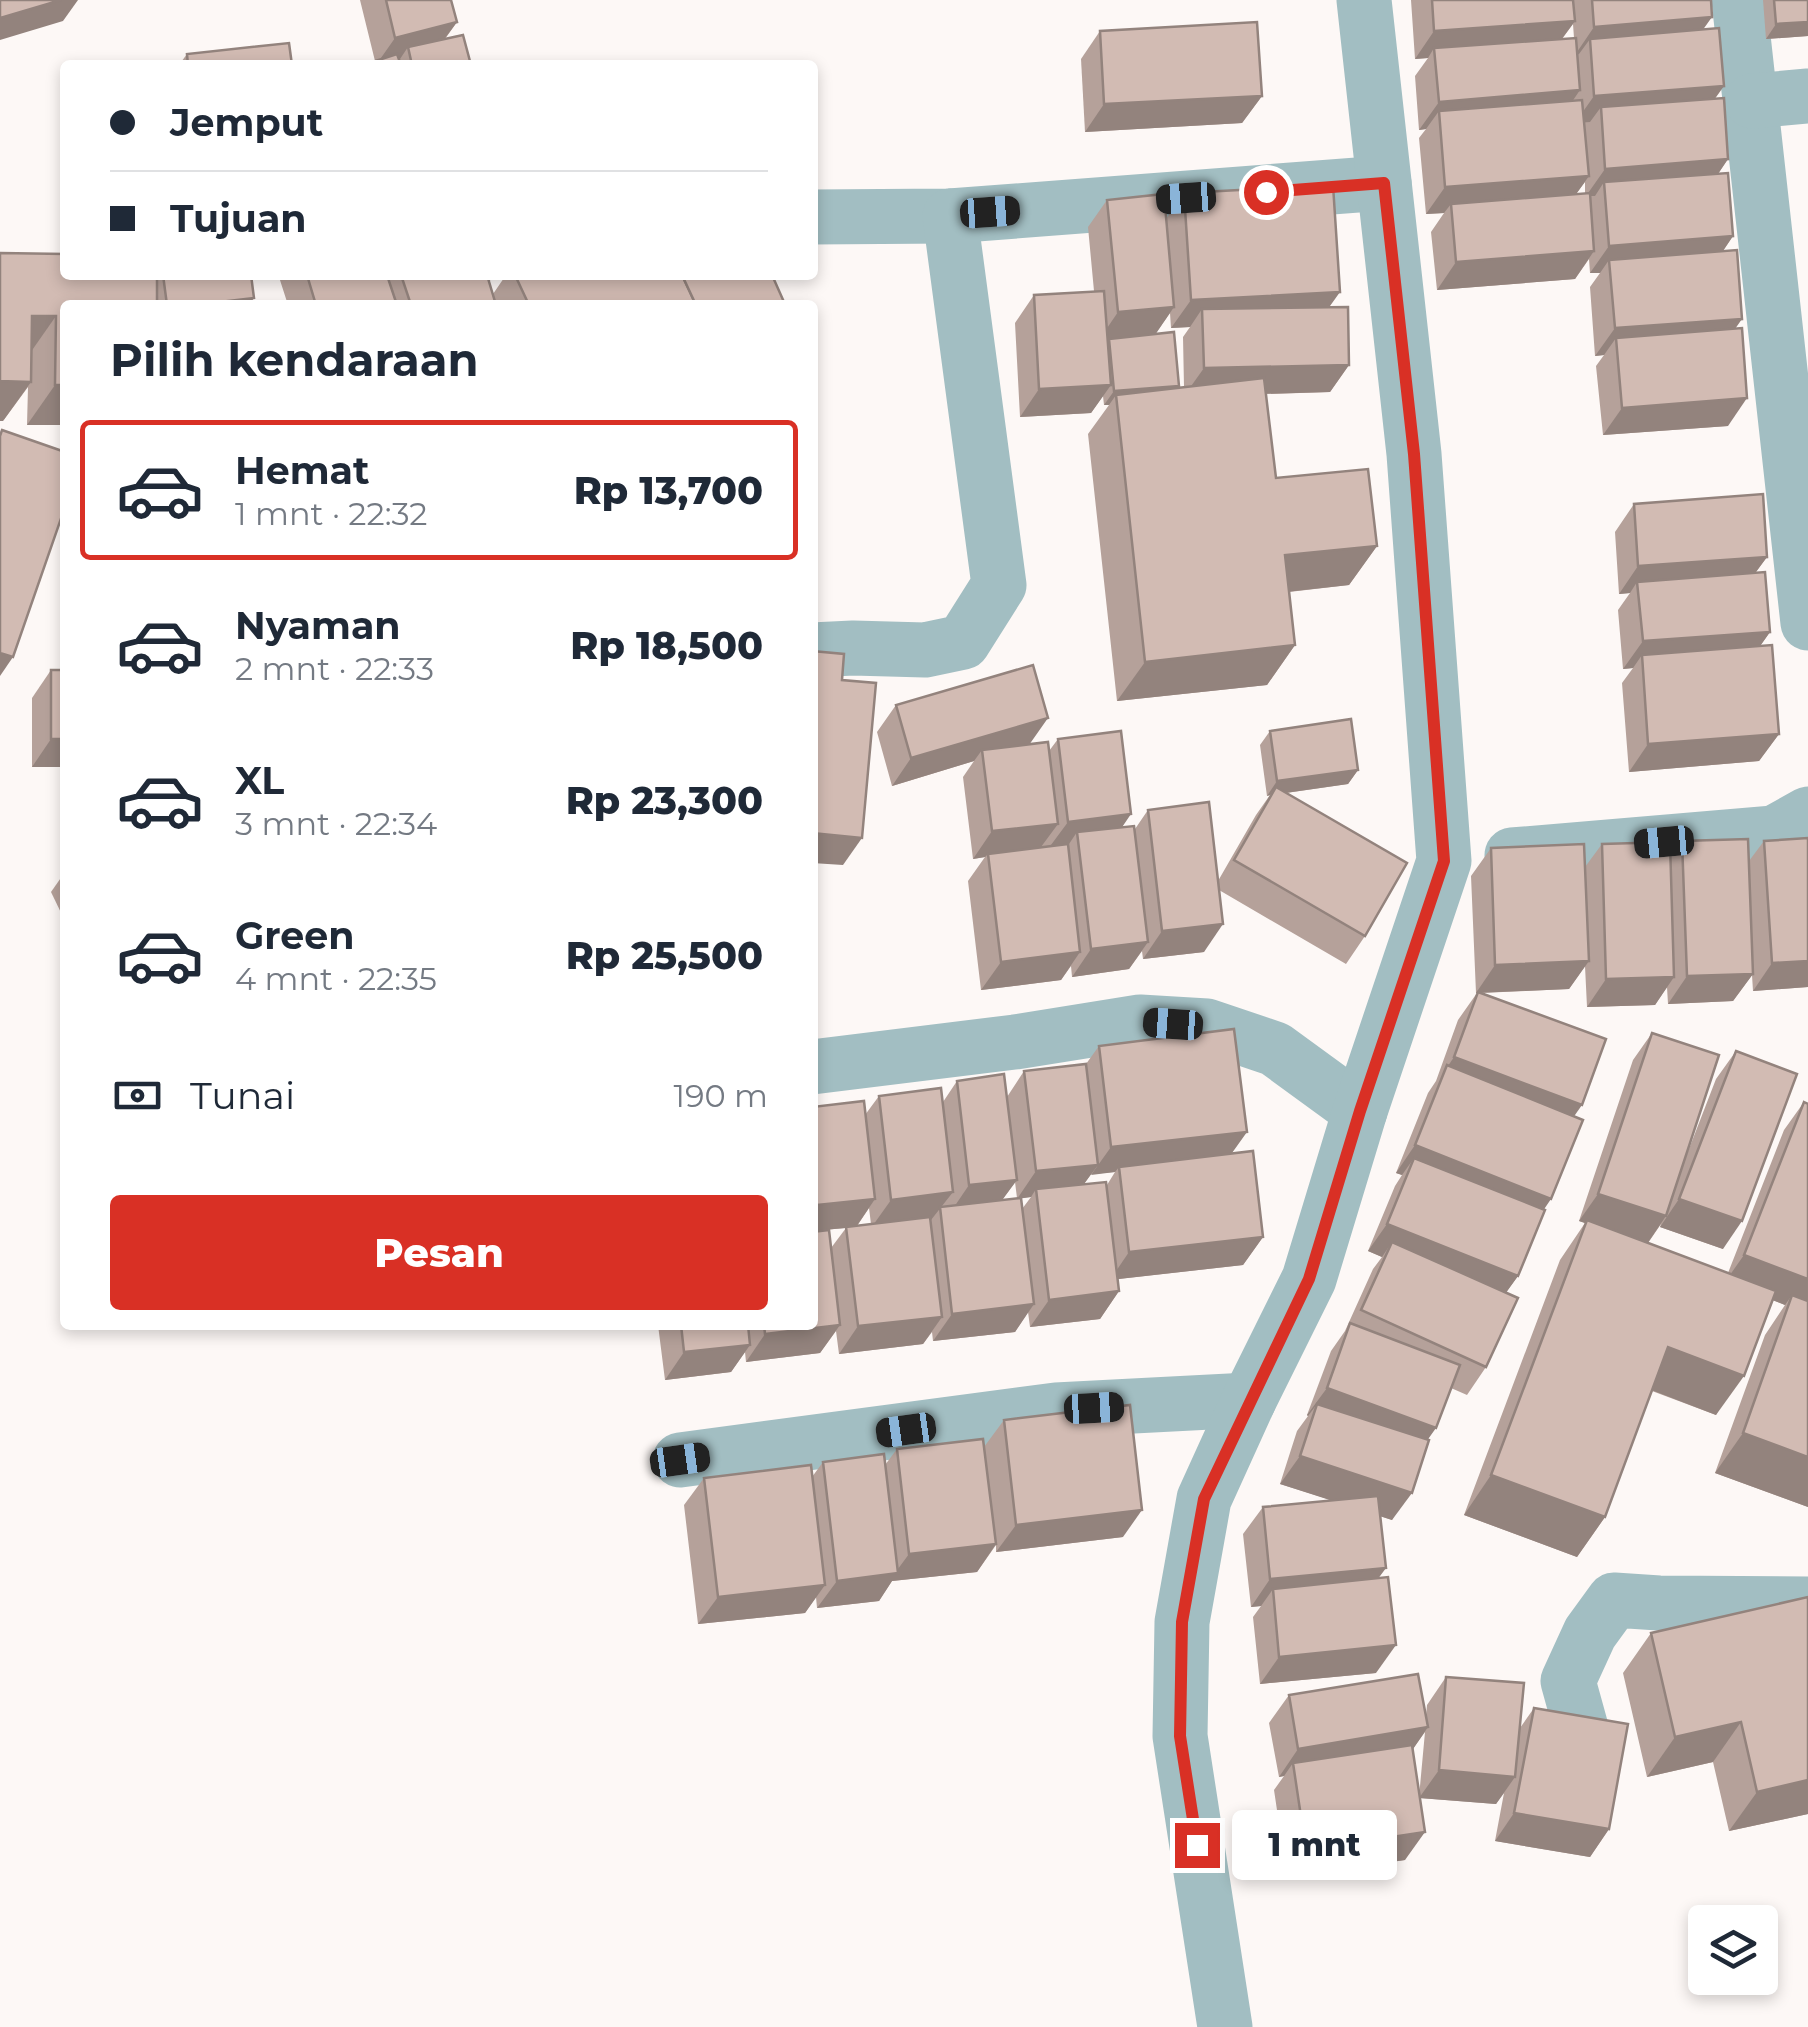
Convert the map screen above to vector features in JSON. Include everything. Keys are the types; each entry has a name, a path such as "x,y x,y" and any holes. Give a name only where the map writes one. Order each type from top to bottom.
{"street":[{"path":"1225,2027 1180,1736 1182,1622 1204,1499 1309,1279 1360,1111 1444,861 1414,454 1364,0"},
{"path":"1739,0 1808,623"},
{"path":"1752,101 1808,96"},
{"path":"818,217 950,216 1384,183"},
{"path":"818,650 925,650 963,642 998,586 950,216"},
{"path":"1444,861 1774,833 1808,814"},
{"path":"818,1066 1140,1022 1207,1026 1275,1048 1360,1111"},
{"path":"680,1460 1056,1410 1249,1400"},
{"path":"1581,1728 1568,1681 1590,1633 1614,1600 1808,1604"}],"building":[{"path":"0,0 61,0 0,18"},
{"path":"386,0 451,0 457,22 395,38"},
{"path":"1432,0 1573,0 1575,21 1434,31"},
{"path":"1592,0 1711,0 1712,17 1594,27"},
{"path":"1774,0 1808,0 1808,22 1776,24"},
{"path":"1257,22 1262,96 1104,104 1100,31"},
{"path":"1719,28 1724,86 1594,96 1590,39"},
{"path":"463,35 470,60 411,60 408,47"},
{"path":"1576,38 1580,90 1439,102 1434,48"},
{"path":"289,43 291,60 188,60 187,54"},
{"path":"1724,98 1728,159 1605,169 1601,107"},
{"path":"1582,100 1589,176 1445,187 1439,111"},
{"path":"1728,173 1733,236 1609,246 1604,182"},
{"path":"1333,185 1340,292 1191,300 1184,193"},
{"path":"1590,193 1594,251 1456,262 1451,204"},
{"path":"1164,194 1174,307 1118,312 1107,200"},
{"path":"1737,250 1742,319 1615,328 1609,260"},
{"path":"0,253 60,254 60,280 157,280 157,300 60,300 60,385 55,385 56,316 32,316 31,382 0,381"},
{"path":"164,280 252,280 254,298 237,300 166,300"},
{"path":"308,280 389,280 395,300 314,300"},
{"path":"403,280 488,280 494,300 409,300"},
{"path":"517,280 684,280 694,300 527,300"},
{"path":"684,280 774,280 783,300 694,300"},
{"path":"1104,291 1111,385 1039,389 1034,295"},
{"path":"1348,307 1349,365 1204,368 1202,309"},
{"path":"1742,328 1747,398 1622,408 1616,338"},
{"path":"1174,332 1179,386 1114,391 1109,339"},
{"path":"1264,378 1276,478 1368,469 1377,546 1285,555 1295,645 1145,662 1116,395"},
{"path":"2,430 60,450 60,521 13,657 0,653"},
{"path":"1763,494 1767,557 1638,566 1634,504"},
{"path":"1765,572 1770,632 1643,641 1637,582"},
{"path":"1772,645 1779,734 1648,744 1642,655"},
{"path":"818,652 844,654 842,680 876,683 862,838 818,834"},
{"path":"1033,665 1048,718 911,758 896,705"},
{"path":"51,670 60,670 60,739 51,739"},
{"path":"1351,719 1358,770 1277,781 1270,731"},
{"path":"1121,731 1131,814 1068,822 1058,739"},
{"path":"1048,742 1058,824 992,831 982,750"},
{"path":"1276,787 1407,863 1365,936 1234,860"},
{"path":"1209,802 1223,924 1162,931 1148,810"},
{"path":"1134,826 1148,942 1091,949 1077,832"},
{"path":"1808,838 1808,961 1772,963 1764,841"},
{"path":"1748,839 1753,974 1687,976 1682,841"},
{"path":"1670,842 1674,977 1606,979 1602,844"},
{"path":"1068,844 1080,952 1001,962 988,854"},
{"path":"1584,844 1589,961 1495,965 1491,848"},
{"path":"1478,992 1606,1039 1582,1105 1454,1057"},
{"path":"1234,1029 1247,1132 1111,1147 1099,1046"},
{"path":"1652,1033 1719,1055 1666,1216 1598,1194"},
{"path":"1736,1051 1797,1074 1742,1221 1679,1199"},
{"path":"1086,1064 1098,1165 1036,1171 1024,1071"},
{"path":"1447,1065 1583,1120 1551,1199 1415,1145"},
{"path":"1004,1074 1017,1180 969,1185 957,1081"},
{"path":"941,1088 953,1192 891,1200 879,1096"},
{"path":"864,1101 875,1199 818,1205 818,1106"},
{"path":"1804,1102 1808,1104 1808,1279 1744,1255"},
{"path":"1253,1151 1263,1237 1129,1252 1119,1167"},
{"path":"1414,1158 1545,1210 1518,1276 1387,1224"},
{"path":"1106,1182 1119,1291 1049,1300 1036,1189"},
{"path":"1021,1198 1034,1304 952,1314 940,1207"},
{"path":"930,1217 942,1317 858,1326 846,1227"},
{"path":"1587,1220 1776,1291 1744,1376 1668,1347 1605,1517 1491,1475"},
{"path":"829,1230 840,1325 818,1328 818,1231"},
{"path":"1392,1242 1518,1298 1486,1367 1361,1310"},
{"path":"1792,1295 1808,1301 1808,1457 1743,1433"},
{"path":"1350,1323 1460,1365 1436,1428 1327,1388"},
{"path":"682,1330 748,1330 750,1345 684,1352"},
{"path":"765,1330 798,1330 765,1334"},
{"path":"1317,1404 1429,1440 1412,1493 1300,1456"},
{"path":"1130,1405 1142,1510 1016,1525 1004,1420"},
{"path":"983,1439 996,1544 909,1554 897,1449"},
{"path":"884,1454 898,1573 837,1581 823,1462"},
{"path":"811,1465 825,1585 718,1597 704,1478"},
{"path":"1378,1496 1386,1568 1270,1579 1263,1507"},
{"path":"1388,1577 1396,1645 1279,1657 1273,1589"},
{"path":"1808,1597 1808,1780 1757,1792 1741,1722 1675,1737 1651,1633"},
{"path":"1418,1674 1428,1727 1298,1749 1289,1695"},
{"path":"1446,1677 1524,1683 1515,1777 1439,1770"},
{"path":"1534,1708 1628,1724 1609,1829 1514,1813"},
{"path":"1412,1745 1425,1832 1306,1850 1293,1763"}],"route":[{"path":"1197,1845 1180,1736 1182,1622 1204,1499 1309,1279 1360,1111 1444,861 1414,454 1384,183 1266,192"}]}
